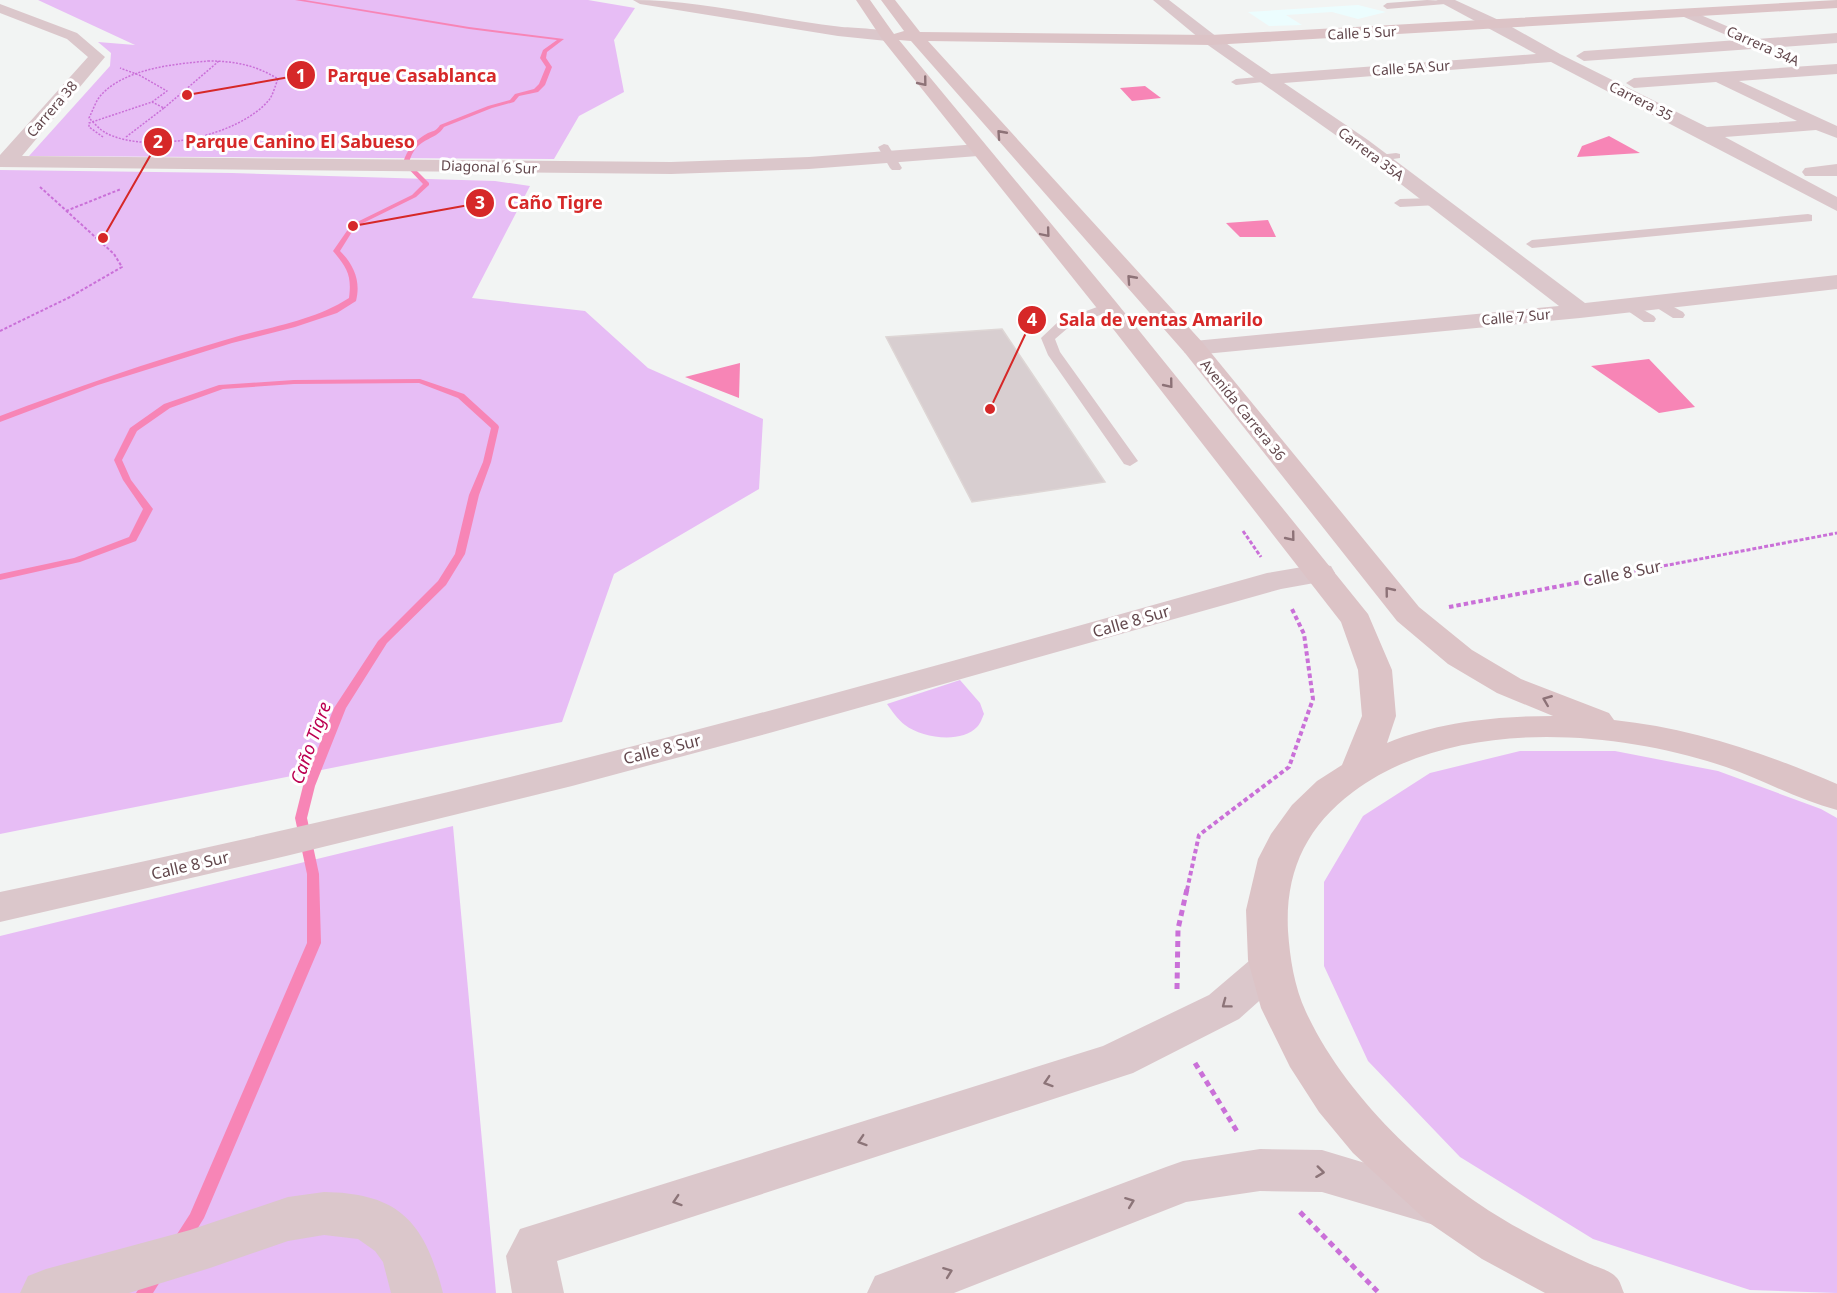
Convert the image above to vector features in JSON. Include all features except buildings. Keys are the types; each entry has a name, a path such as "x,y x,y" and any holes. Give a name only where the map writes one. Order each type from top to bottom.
{"main road":[{"name":"Avenida Carrera 36","path":"862,0 898,32 1194,348 1408,614 1460,657 1509,686 1620,731"},
{"name":"Avenida Carrera 36","path":"888,0 898,32 978,150 1108,307 1357,621 1375,670 1379,716 1358,771"},
{"name":"Calle 5 Sur","path":"1492,23 1789,0"},
{"name":"Calle 5 Sur","path":"898,32 1207,36 1689,14 1837,4"},
{"path":"1598,1293 1526,1259 1447,1208 1371,1141 1315,1071 1280,1003 1270,966 1266,938 1268,896 1279,857 1298,824 1311,809 1325,794 1358,771 1412,746 1475,731 1545,726 1620,731 1707,748 1794,777 1837,798"}],"street":[{"path":"640,0 838,31 898,32"},
{"path":"690,0 898,32"},
{"name":"Carrera 35A","path":"1160,0 1269,79 1379,150 1433,202 1580,311"},
{"name":"Carrera 35","path":"1444,1 1492,23 1704,133 1837,205"},
{"path":"0,8 72,36 97,57"},
{"name":"Carrera 34A","path":"1689,14 1837,78"},
{"path":"1794,21 1837,38"},
{"path":"1584,56 1837,38"},
{"path":"1658,50 1837,133"},
{"name":"Carrera 38","path":"3,161 97,57"},
{"name":"Calle 5A Sur","path":"1269,79 1554,57"},
{"path":"1634,83 1837,69"},
{"path":"1749,110 1782,107"},
{"path":"1671,117 1704,114"},
{"path":"1704,133 1819,124"},
{"name":"Diagonal 6 Sur","path":"3,161 671,168 890,158 978,150"},
{"path":"1812,172 1837,170"},
{"name":"Calle 7 Sur","path":"1194,348 1580,311 1654,311 1837,282"},
{"name":"Calle 8 Sur","path":"0,907 185,867 426,810 758,725 1278,580 1320,573"},
{"path":"538,1293 531,1256 538,1245 1117,1060 1224,1007 1270,966"},
{"path":"893,1293 1183,1182 1260,1170 1322,1171 1447,1208"},
{"path":"46,1293 178,1256 285,1221 314,1214 341,1214 366,1220 385,1230 400,1243 410,1262 417,1293"}],"lane":[{"path":"1387,6 1444,1"},
{"path":"1236,82 1269,79"},
{"path":"1400,203 1433,202"},
{"path":"1532,244 1808,218"},
{"path":"1108,307 1064,324 1048,338 1053,352 1130,461"}],"path":[{"path":"91,122 152,102 167,91 97,57"},
{"path":"122,140 219,61"},
{"path":"91,122 107,136 122,140 152,143 198,138 230,127 265,106 274,92 278,79 262,68 251,64 219,61 167,66 138,75 122,81 103,93 93,108 89,118 91,122 89,127 94,132 112,139"},
{"path":"152,102 164,108"},
{"path":"0,331 70,297 122,267 114,254 24,174 33,161"},
{"name":"Calle 8 Sur","path":"1408,614 1837,532"}],"shaded area":[{"path":"38,0 588,0 635,8 614,40 624,92 579,116 554,159 29,156 110,66 111,53 98,42 135,45"},
{"path":"1358,5 1386,12 1358,19 1332,12 1286,15 1302,25 1269,26 1248,12"},
{"path":"1145,86 1161,98 1132,101 1120,88"},
{"path":"1609,136 1640,153 1577,157 1582,146"},
{"path":"0,170 232,173 495,181 530,186 472,298 585,311 648,368 763,419 759,489 614,574 562,722 0,834"},
{"path":"1268,220 1276,237 1240,237 1226,223"},
{"path":"1649,359 1695,407 1659,413 1591,366"},
{"path":"740,363 739,398 685,377"},
{"path":"960,680 980,703 984,714 977,727 961,736 931,736 912,730 900,721 887,704"},
{"path":"1520,751 1615,751 1718,771 1821,809 1837,818 1837,1293 1750,1290 1593,1239 1460,1157 1368,1061 1324,966 1324,882 1363,816 1430,773"},
{"path":"453,826 496,1293 0,1293 0,936"}],"waterway":[{"name":"Caño Tigre","path":"0,419 95,383 334,311 353,299 352,272 336,251 353,226 414,196 427,184 406,163 414,146 440,130 442,126 512,101 517,95 536,91 542,85 549,67 543,58 545,51 562,39 469,28 297,0"},
{"name":"Caño Tigre","path":"0,577 77,560 133,539 148,509 127,480 118,460 133,430 167,406 222,387 294,382 420,381 461,396 495,427 487,462 474,495 460,554 442,583 383,641 340,708 309,786 301,818 313,874 314,943 196,1218 180,1242"},
{"name":"Caño Tigre","path":"144,1293 155,1277"}],"place":[{"name":"Parque Casablanca","path":"187,95"},
{"name":"Caño Tigre","path":"353,226"},
{"name":"Parque Canino El Sabueso","path":"103,238"},
{"name":"Sala de ventas Amarilo","path":"990,409"}]}
